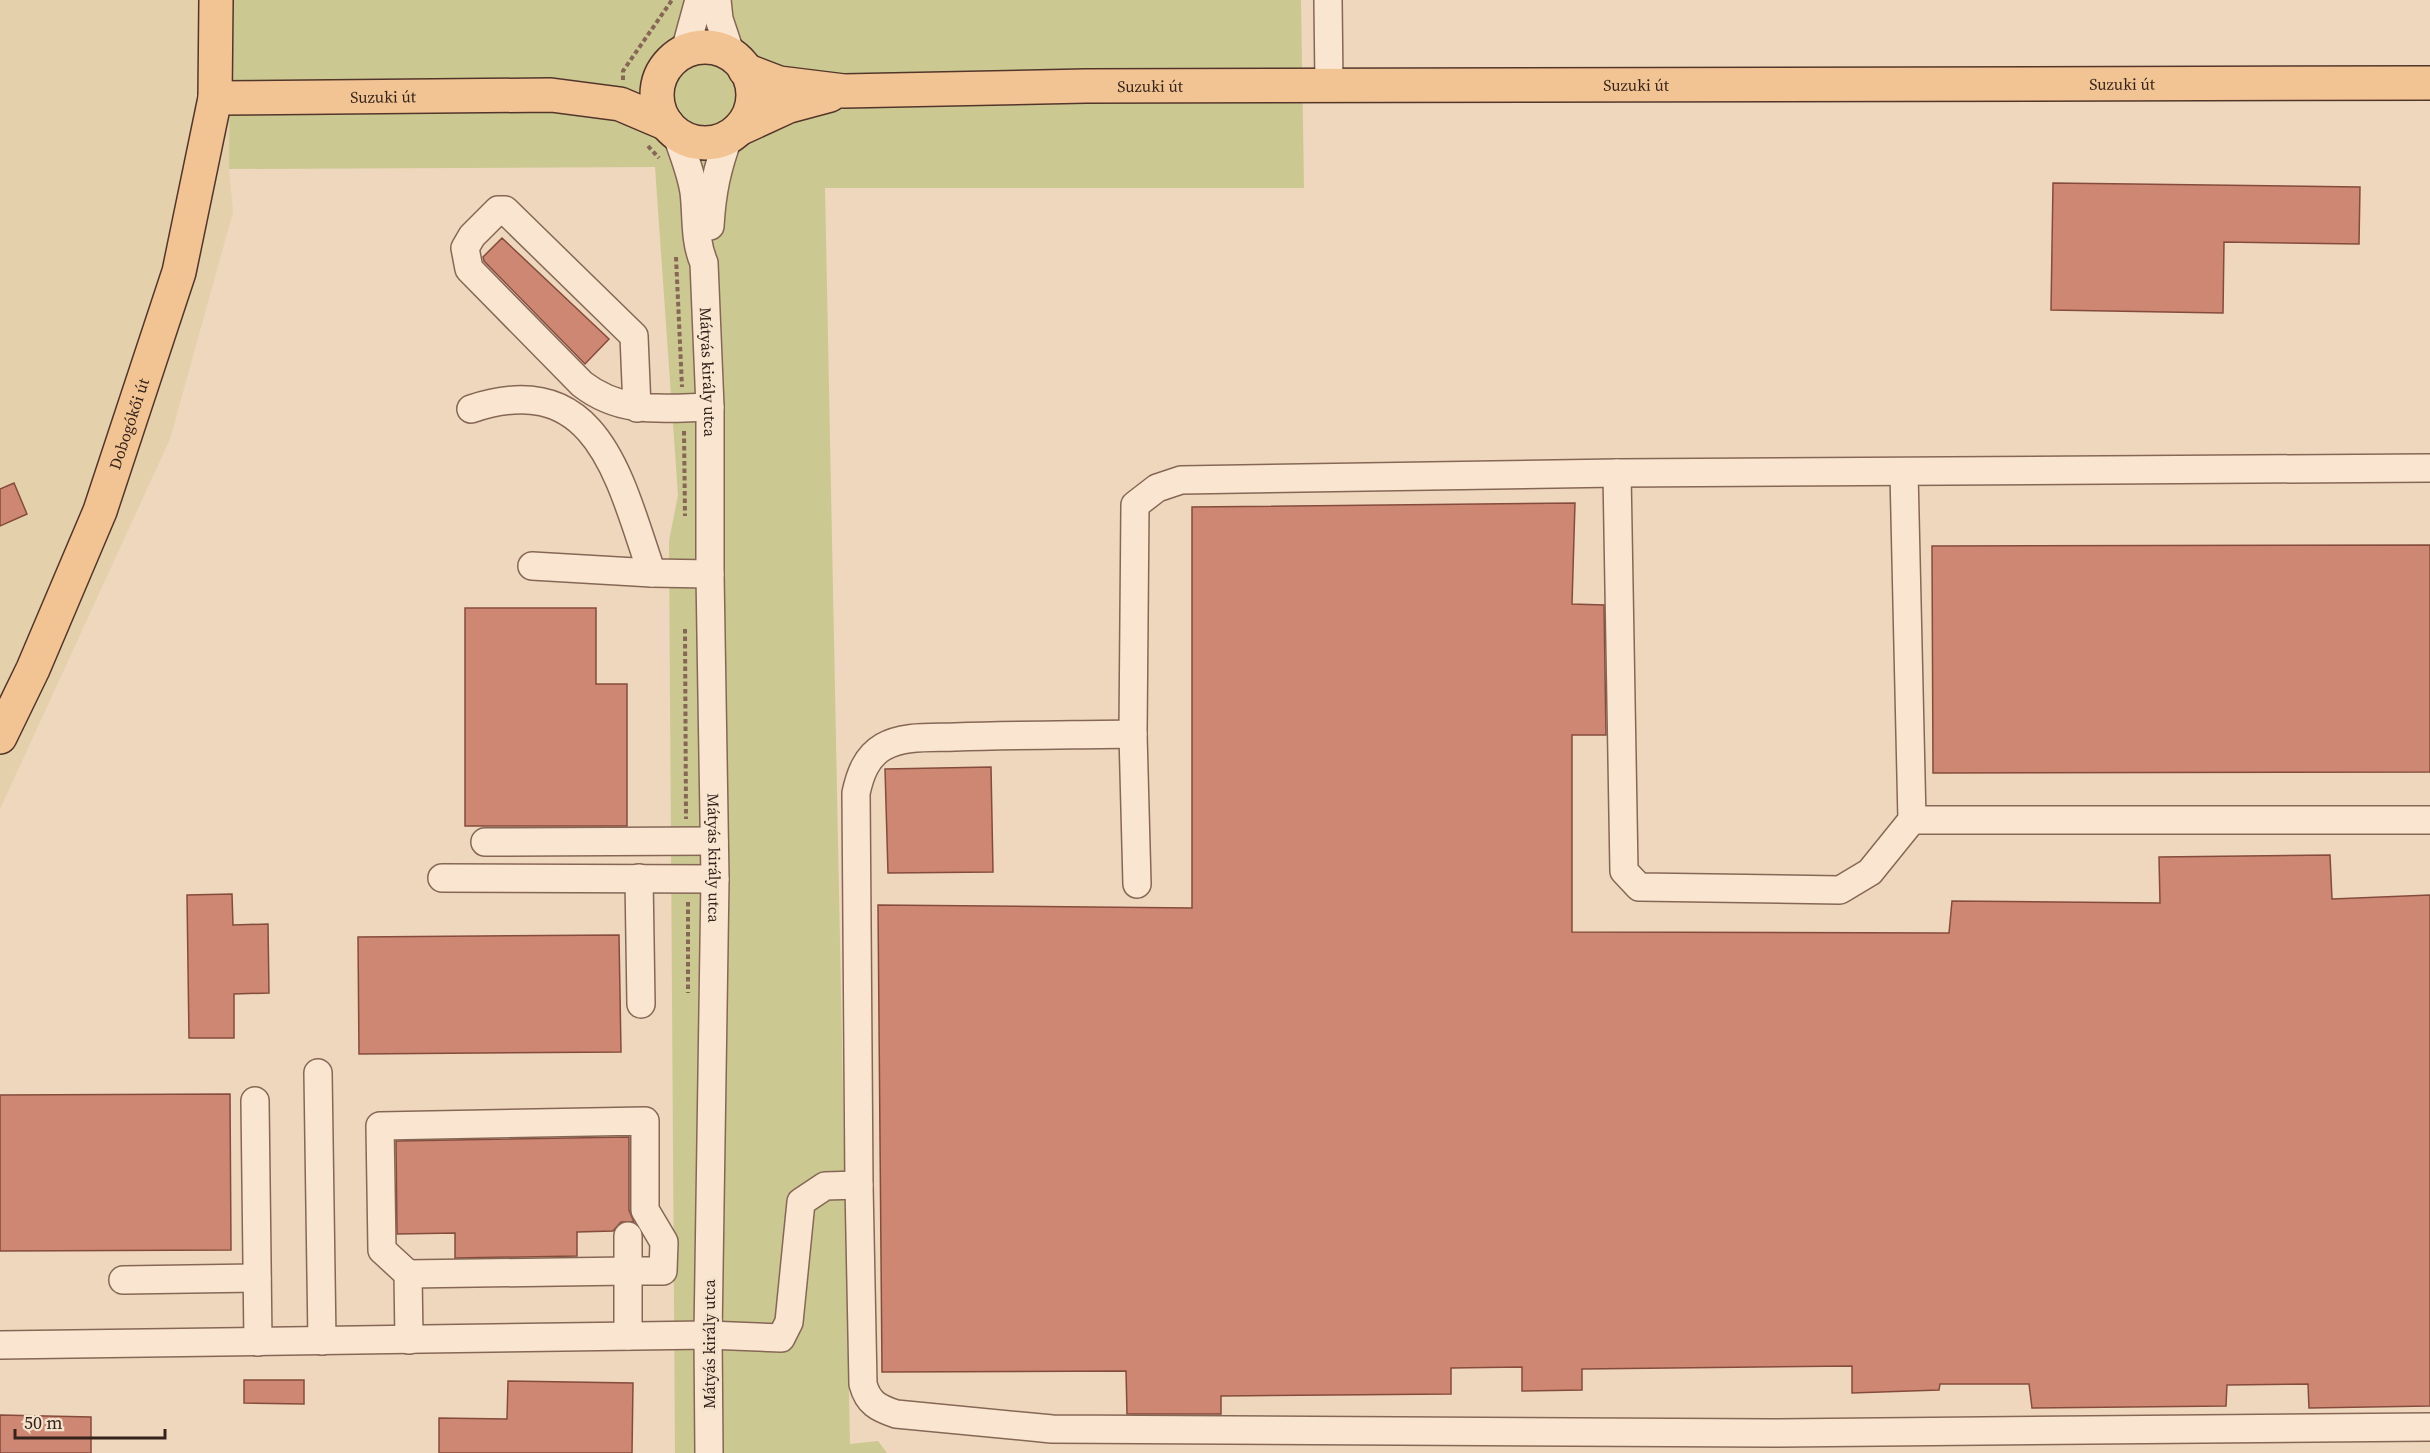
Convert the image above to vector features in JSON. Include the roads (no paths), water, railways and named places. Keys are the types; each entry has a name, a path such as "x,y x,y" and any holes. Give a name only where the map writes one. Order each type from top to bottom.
{"main road":[{"name":"Dobogókői út","path":"0,737 33,669 100,511 179,272 215,98 216,0"},
{"path":"551,95 639,81 675,60 710,47 779,83 843,91"},
{"path":"661,133 657,95 660,76 675,60"},
{"path":"734,132 749,114 753,99 752,84 738,63"},
{"name":"Suzuki út","path":"843,91 1098,86 1609,87 2430,83"},
{"path":"551,95 620,104 661,133 705,143 719,141 789,106 843,91"},
{"name":"Suzuki út","path":"215,98 551,95"}],"street":[{"path":"675,60 699,0"},
{"path":"717,0 719,19 738,63"},
{"path":"1328,0 1329,85"},
{"name":"Mátyás király utca","path":"704,263 710,246 712,192 717,167 734,132"},
{"name":"Mátyás király utca","path":"661,133 689,170 694,192 697,247 704,263 710,407 715,879 708,1335 709,1453"},
{"path":"637,408 634,336 505,210 498,210 472,236 465,248 470,269 582,384 595,394 622,406 637,408 710,407"},
{"path":"471,409 506,400 524,400 557,407 584,423 606,452 616,474 652,573"},
{"path":"1137,884 1133,734 1135,505 1157,488 1180,480 1617,473 2430,468"},
{"path":"1617,473 1624,872 1639,888 1840,890 1870,872 1912,820 1904,472"},
{"path":"532,566 710,574"},
{"path":"1133,734 906,740 881,748 865,766 859,777 856,793 863,1384 866,1396 872,1404 896,1414 1052,1429 1346,1442 2263,1441 2430,1427"},
{"path":"1912,820 2430,820"},
{"path":"485,842 714,841"},
{"path":"442,878 715,879"},
{"path":"639,878 640,1004"},
{"path":"318,1072 322,1341"},
{"path":"255,1101 258,1342"},
{"path":"645,1121 645,1210 664,1242 663,1271 628,1271 408,1275 382,1250 380,1126 645,1121"},
{"path":"0,1345 708,1335 781,1338 789,1322 801,1202 825,1186 859,1185"},
{"path":"628,1236 628,1336"},
{"path":"408,1275 409,1340"},
{"path":"123,1280 257,1278"}]}
